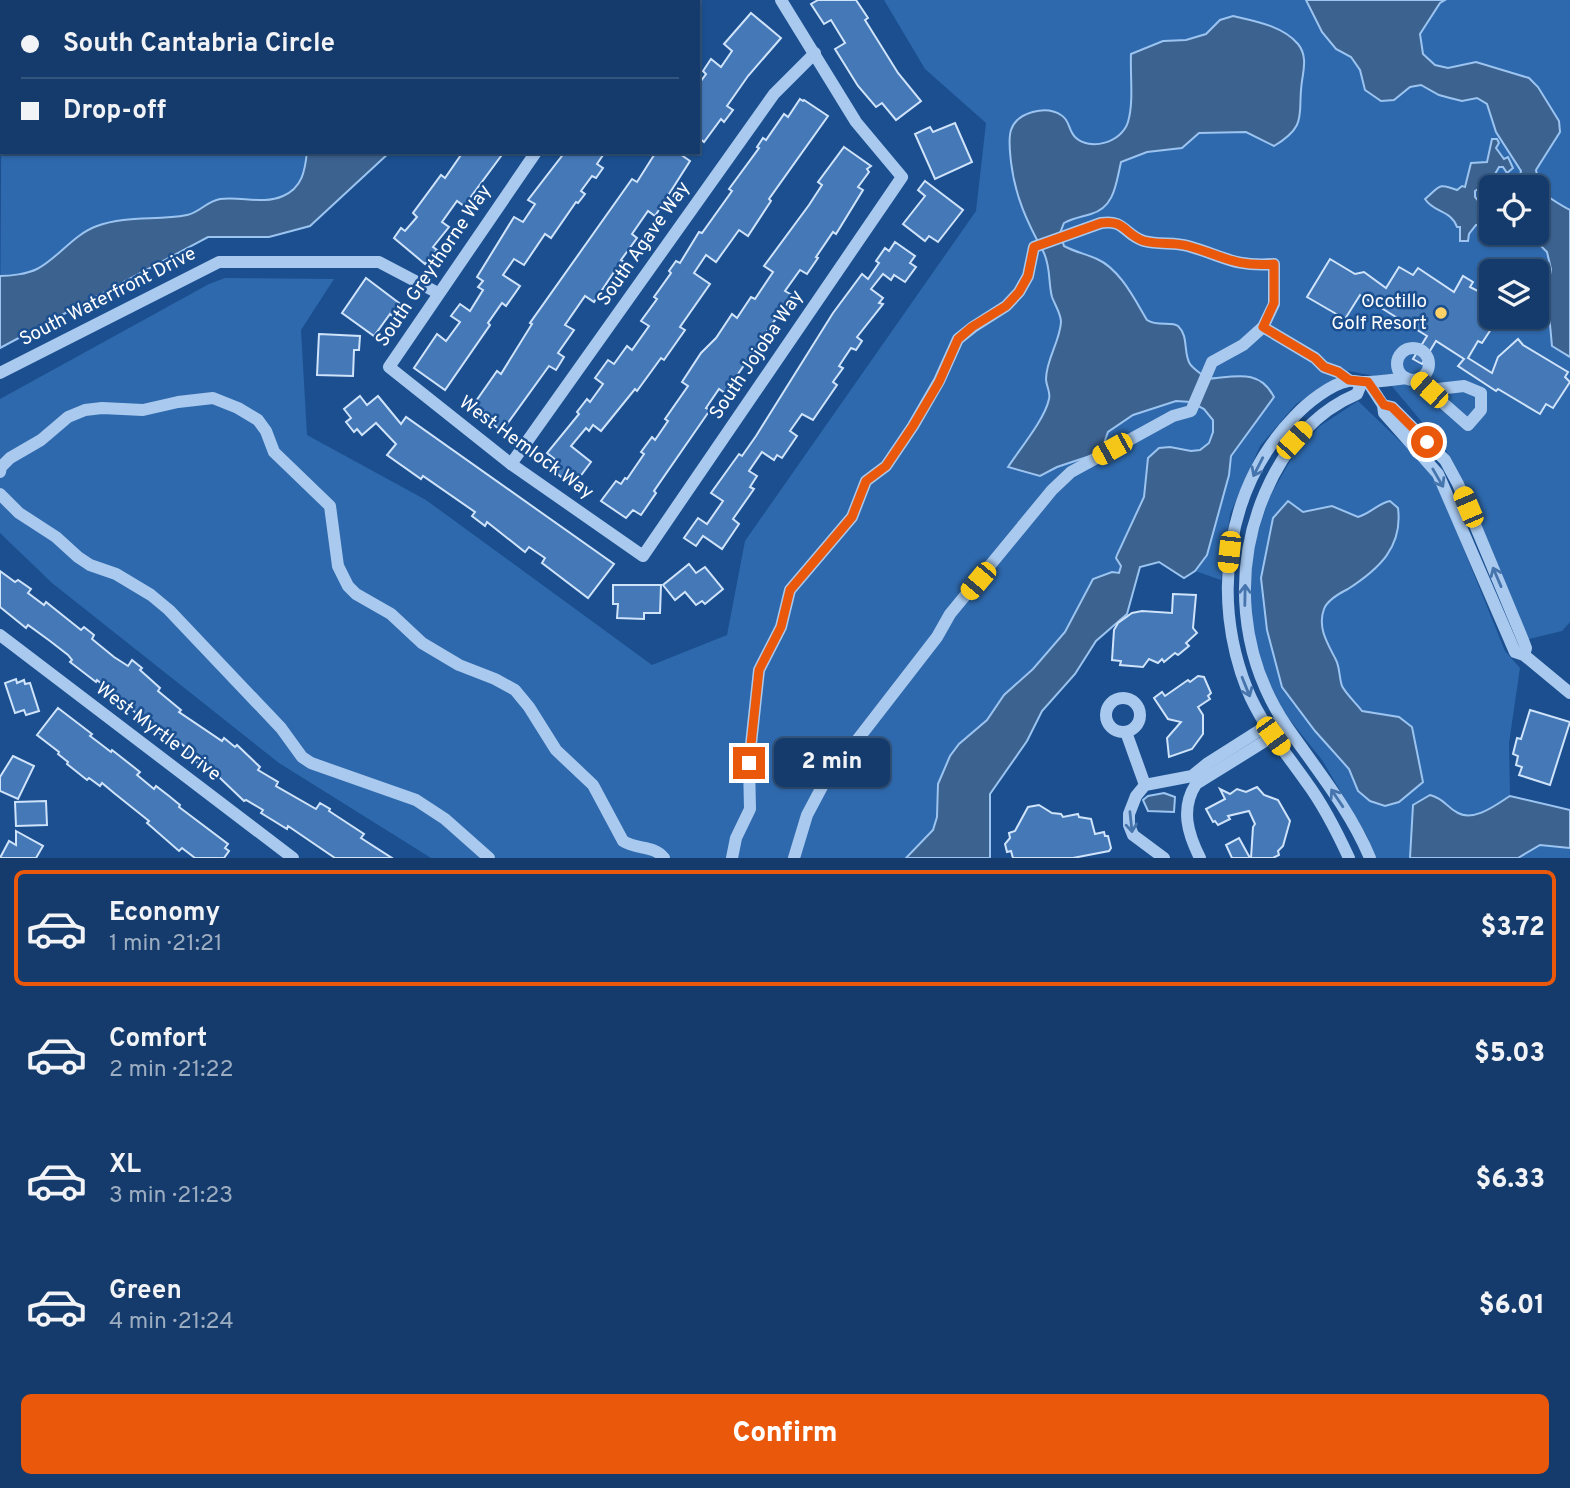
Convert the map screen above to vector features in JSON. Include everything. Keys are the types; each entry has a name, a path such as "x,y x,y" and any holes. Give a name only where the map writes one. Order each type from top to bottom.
{"street":[{"path":"781,0 815,53"},
{"name":"South Jojoba Way","path":"643,556 902,177 856,122 815,53"},
{"name":"South Agave Way","path":"511,464 774,94 815,53"},
{"name":"South Greythorne Way","path":"388,368 535,154"},
{"path":"732,858 736,838 750,810 749,763 759,670 781,627 790,590 852,517 866,481 886,466 913,426 939,382 958,339 1006,306 1019,292 1028,276 1034,247 1112,221 1143,241 1188,246 1242,265 1274,264 1274,303 1263,327 1243,345 1212,362 1191,411 1173,416 1071,472 1052,490 950,614 937,637 824,783 807,815 794,858"},
{"name":"South Waterfront Drive","path":"0,373 219,262 379,262 438,293"},
{"path":"1263,327 1315,358 1324,367 1360,381 1384,405 1384,413 1438,474 1515,652 1524,655 1570,693"},
{"name":"West Hemlock Way","path":"388,368 511,464 643,556"},
{"path":"1349,858 1324,810 1270,731 1248,691 1232,638 1227,597 1229,552 1241,509 1258,465 1287,424 1314,399 1360,381 1412,379 1429,390"},
{"path":"1360,381 1357,394 1323,413 1294,440 1280,461 1252,530 1246,559 1245,608 1253,652 1267,692 1284,722 1340,802 1370,858"},
{"path":"0,472 10,458 41,440 68,417 85,410 143,410 213,398 238,408 258,420 275,452 330,506 338,566 355,594 391,614 422,643 459,665 515,690 556,750 593,785 623,841 631,846 654,850 664,858"},
{"path":"1314,399 1323,413"},
{"path":"0,494 19,513 56,537 78,557 90,565 116,574 151,595 169,610 281,728 302,757 311,763 416,800 445,819 489,858"},
{"name":"West Myrtle Drive","path":"2,641 293,858"},
{"path":"1199,858 1186,823 1186,807 1194,780 1209,763 1284,722"},
{"path":"1126,732 1145,785"},
{"path":"1164,858 1133,835 1129,825 1130,805 1145,785 1194,780"}],"shaded area":[{"name":"Ocotillo Golf Resort","path":"884,0 1570,0 1570,622 1562,631 1529,639 1447,452 1385,378 1349,371 1296,404 1260,446 1230,514 1221,580 1195,571 1184,578 1159,562 1140,567 1127,614 1096,641 1075,674 1042,711 1027,741 990,794 990,858 431,858 279,763 52,583 0,533 0,399 209,284 225,278 334,279 301,330 307,435 426,500 652,665 727,635 745,541 976,211 986,123 925,69"},
{"path":"1306,0 1445,0 1440,3 1420,34 1423,54 1435,65 1448,68 1476,62 1529,78 1538,87 1559,121 1560,132 1536,170 1537,175 1520,175 1521,171 1496,132 1487,104 1477,98 1462,101 1439,95 1421,85 1410,87 1394,100 1381,101 1365,90 1360,70 1351,57 1336,49 1322,32"},
{"path":"1233,16 1277,29 1292,38 1301,48 1304,62 1300,111 1297,125 1292,132 1274,146 1246,132 1199,133 1182,148 1147,152 1121,162 1116,186 1105,206 1099,211 1064,223 1060,233 1064,246 1097,259 1113,270 1147,320 1178,326 1184,335 1190,364 1207,379 1237,376 1254,378 1268,388 1274,397 1231,456 1229,475 1207,555 1195,571 1184,578 1159,562 1140,567 1127,614 1096,641 1075,674 1042,711 1027,741 990,794 990,858 906,858 933,830 937,817 938,784 950,756 959,744 987,720 1004,695 1033,669 1065,632 1093,579 1112,572 1119,573 1121,566 1116,558 1144,497 1148,458 1159,448 1200,450 1209,443 1213,432 1213,420 1204,409 1191,402 1176,401 1133,415 1108,432 1103,446 1093,455 1057,467 1040,476 1008,467 1047,407 1047,372 1061,322 1052,297 1046,257 1027,219 1015,186 1010,150 1011,130 1019,119 1026,115 1048,111 1064,117 1075,137 1081,141 1097,144 1113,139 1125,129 1130,114 1131,54 1163,41 1186,40 1206,34 1220,20"},
{"path":"1492,139 1497,139 1499,143 1496,148 1504,159 1508,157 1513,168 1507,173 1503,167 1499,167 1495,174 1497,175 1479,175 1479,189 1475,191 1475,197 1479,202 1479,226 1476,225 1469,234 1468,241 1460,241 1460,227 1457,227 1451,217 1425,199 1442,186 1457,190 1465,187 1471,163 1487,162"},
{"path":"1,154 388,154 310,226 269,237 208,237 0,348"},
{"path":"307,154 388,154 310,226 269,237 208,237 0,348 0,276 37,269 97,226 131,219 187,215 220,199 275,199 289,193 304,172"},
{"path":"1549,197 1570,210 1570,357 1552,346 1549,314 1551,269 1547,252 1540,245 1549,245"},
{"path":"1358,401 1425,465 1437,483 1505,651 1520,668 1509,743 1510,795 1570,810 1570,858 1375,858 1367,836 1322,760 1278,705 1254,643 1247,603 1254,545 1269,498 1294,454 1320,426"},
{"path":"1288,501 1303,512 1332,506 1358,517 1390,501 1398,508 1397,534 1386,556 1370,573 1328,603 1324,609 1322,623 1324,636 1337,663 1342,686 1362,711 1399,717 1412,727 1423,782 1399,802 1385,806 1370,801 1358,791 1349,769 1315,731 1282,687 1267,630 1261,578 1273,518"},
{"path":"1164,793 1175,797 1174,812 1148,811 1143,800 1148,796"},
{"path":"1430,795 1465,815 1486,811 1510,796 1570,810 1570,848 1540,845 1518,858 1410,858 1413,805"}],"building":[{"path":"818,0 856,0 868,18 865,20 898,73 921,101 896,120 882,103 876,107 858,86 835,49 845,43 831,20 824,24 811,4"},
{"path":"751,13 781,38 748,76 727,106 733,110 724,122 721,119 704,142 700,139 700,82 711,59 721,67 732,51 724,44"},
{"path":"800,99 828,116 769,199 771,201 748,236 739,230 716,262 706,255 694,273 710,284 680,327 685,330 664,360 661,358 637,391 635,389 601,431 593,425 589,431 586,428 571,446 591,462 573,486 551,469 557,461 547,453 579,414 577,412 587,399 590,402 603,384 595,378 608,360 614,364 627,346 632,350 649,326 641,321 657,299 654,297 671,273 669,271 676,261 680,263 699,232 702,233 732,191 729,189 759,148 757,147 763,138 766,140 784,114 788,117"},
{"path":"955,123 972,162 935,179 915,134 930,127 933,132"},
{"path":"844,147 871,166 858,187 863,190 807,274 800,270 785,291 792,295 725,393 719,389 706,408 710,410 654,491 656,493 641,515 633,510 626,518 601,501 616,481 621,484 627,479 644,454 641,452 652,437 655,440 668,421 665,419 688,386 682,382 701,353 716,338 732,314 737,318 751,297 755,299 773,272 764,266 809,205 822,185 818,182"},
{"path":"462,154 503,154 464,206 457,201 442,222 449,227 433,247 437,250 425,264 394,238 401,228 405,231 417,217 413,213 441,175 445,178"},
{"path":"563,154 604,154 597,164 603,168 596,178 592,176 581,191 585,194 576,202 551,238 545,234 524,265 514,259 503,275 520,286 506,306 502,303 445,390 414,368 437,334 446,341 460,322 451,316 460,304 470,311 483,290 478,287 483,281 477,277 514,217 523,222 535,204 528,200"},
{"path":"655,154 680,154 690,161 655,216 648,211 632,234 637,238 621,260 624,262 594,302 585,296 565,325 574,330 558,353 564,357 556,370 549,366 502,431 491,423 494,419 474,404 497,371 501,374 532,324 530,323 632,179 637,182"},
{"path":"925,181 963,210 938,242 929,236 925,241 903,224 925,196 918,190"},
{"path":"895,242 915,256 910,263 916,267 905,282 894,275 891,280 883,274 871,289 883,298 879,303 883,304 857,337 862,341 856,350 851,348 839,366 843,368 833,382 837,385 813,420 802,414 790,431 797,436 782,458 777,455 774,460 762,452 749,471 757,476 750,487 754,489 733,519 739,524 722,549 703,536 696,546 684,538 698,518 707,524 723,501 711,493 739,454 742,456 756,436 833,313 862,274 868,279 885,248 889,251"},
{"name":"Ocotillo Golf Resort","path":"1330,259 1355,274 1364,272 1386,288 1399,267 1413,275 1418,268 1454,292 1463,276 1473,282 1470,287 1479,292 1479,329 1491,329 1482,343 1478,341 1468,358 1492,373 1498,357 1518,339 1523,345 1568,372 1565,377 1570,382 1553,408 1546,404 1540,414 1498,389 1496,391 1458,366 1464,359 1436,341 1422,364 1413,359 1427,336 1360,295 1345,319 1307,297"},
{"path":"366,278 403,306 394,318 390,314 374,336 342,313"},
{"path":"319,334 360,336 359,350 354,350 353,376 317,375"},
{"path":"360,396 367,405 378,396 401,424 406,417 614,564 588,598 542,563 545,558 529,547 525,552 487,522 485,526 472,516 475,512 387,455 396,444 376,423 362,435 357,429 354,432 346,422 351,418 344,409"},
{"path":"689,564 696,573 705,567 723,589 705,604 702,601 696,605 685,592 675,600 663,585"},
{"path":"0,571 31,589 28,593 44,605 46,602 81,630 84,627 94,635 92,639 114,657 128,666 132,660 160,688 158,691 181,710 179,712 222,741 224,738 235,747 237,745 260,767 258,770 278,782 276,786 316,809 320,803 330,809 329,811 364,834 361,838 392,858 335,858 288,826 287,829 261,813 263,810 244,801 219,777 214,773 212,775 183,751 186,748 172,735 168,740 97,680 96,682 70,662 72,660 68,655 28,625 26,628 0,607"},
{"path":"613,585 661,585 660,613 644,613 644,619 617,618 618,604 613,604"},
{"path":"1173,594 1196,595 1193,628 1197,633 1186,643 1189,646 1164,662 1162,659 1158,663 1149,659 1143,667 1120,665 1121,661 1112,660 1114,630 1118,623 1132,613 1142,611 1172,613"},
{"path":"1198,676 1204,677 1211,693 1208,696 1210,699 1198,707 1203,715 1203,734 1192,749 1169,757 1167,738 1181,722 1168,719 1154,698 1162,692 1165,696"},
{"path":"16,679 17,683 24,680 25,684 30,683 39,711 26,715 24,710 15,713 5,683"},
{"path":"58,708 92,734 90,736 140,772 137,775 154,789 156,786 228,844 225,848 229,851 224,858 195,858 182,848 179,851 147,823 149,821 102,783 100,786 89,778 87,780 67,764 59,752 37,735"},
{"path":"1530,710 1570,722 1550,785 1519,775 1522,767 1516,765 1518,756 1513,754"},
{"path":"13,756 34,766 18,799 0,791 0,777"},
{"path":"1257,787 1264,795 1278,800 1290,821 1283,846 1278,851 1279,855 1273,858 1251,858 1255,824 1249,811 1228,816 1230,819 1218,825 1213,822 1206,809 1225,799 1220,789 1230,794 1237,789 1246,792"},
{"path":"46,801 47,825 16,826 15,802"},
{"path":"1039,805 1063,817 1078,814 1079,817 1091,819 1095,834 1104,832 1111,848 1109,851 1073,858 1013,858 1011,851 1007,852 1005,844 1010,838 1009,833 1015,831 1028,807"},
{"path":"16,831 43,846 36,858 0,858 9,841 16,845"},
{"path":"1239,838 1250,858 1232,858 1226,845"}],"place":[{"name":"Ocotillo Golf Resort","path":"1441,313"}],"route":[{"path":"749,763 759,670 781,627 790,590 852,517 866,481 886,466 913,426 939,382 958,339 1006,306 1019,292 1033,261 1034,247 1112,221 1143,241 1188,246 1242,265 1274,264 1274,303 1263,327 1315,358 1324,367 1349,380 1368,382 1384,405 1392,407 1427,442"}]}
